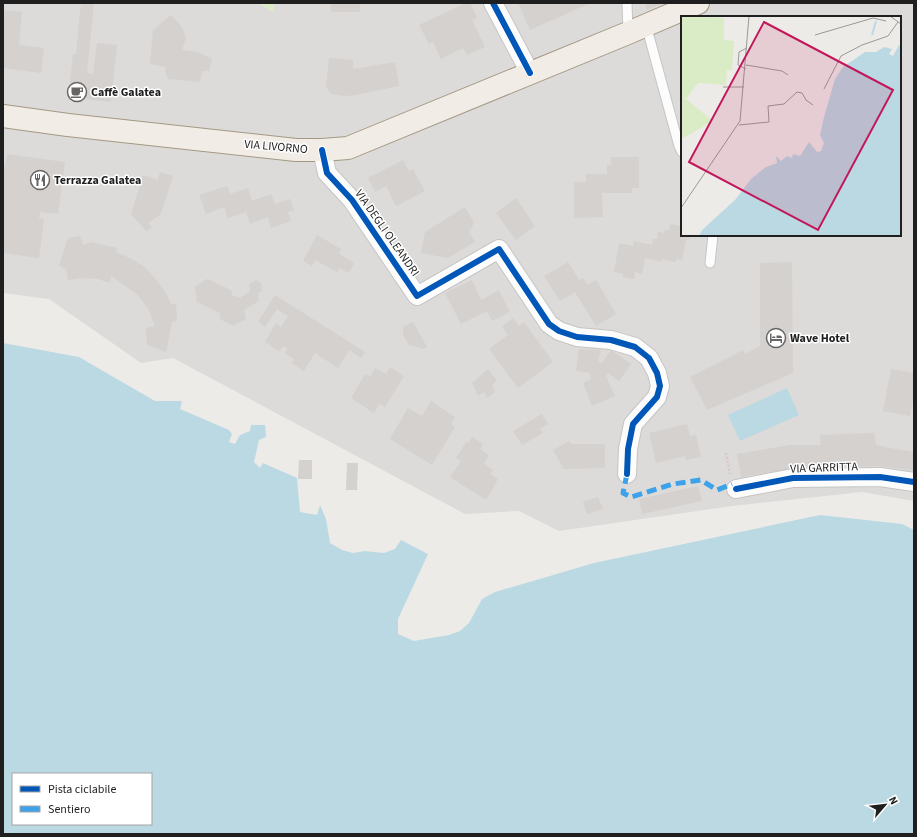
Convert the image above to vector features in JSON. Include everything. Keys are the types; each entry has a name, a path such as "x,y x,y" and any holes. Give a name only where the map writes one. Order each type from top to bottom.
{"main road":[{"name":"VIA LIVORNO","path":"3,116 68,125 296,150 348,148 698,3"}],"street":[{"path":"493,3 530,73"},
{"name":"VIA DEGLI OLEANDRI","path":"322,150 327,173 352,200 417,296 499,249 549,324 559,331 577,337 611,340 635,347 649,358 657,374 660,386 657,397 633,424 628,449 627,474"},
{"name":"VIA GARRITTA","path":"736,489 793,478 880,477 914,482"}],"lane":[{"path":"627,3 681,150"},
{"path":"710,263 713,236"}],"shaded area":[{"path":"3,3 259,3 272,11 274,3 914,3 914,501 862,492 732,506 559,531 519,511 465,514 173,358 141,363 49,299 3,293"}],"green space":[{"path":"259,3 274,3 273,12"}],"water":[{"path":"3,343 79,357 155,401 182,401 180,409 229,430 232,434 229,442 235,444 240,435 250,431 251,425 265,425 266,437 259,440 254,462 260,468 263,463 297,478 300,512 317,515 320,505 326,519 330,543 342,550 353,553 365,551 384,553 395,549 401,540 428,554 398,619 398,634 414,641 449,635 460,631 469,623 482,599 495,592 594,563 820,515 902,524 914,530 914,834 3,834"},
{"path":"787,388 799,415 740,441 728,415"}],"building":[{"path":"81,3 94,3 87,73 93,74 97,43 117,45 111,102 84,99 83,102 68,100 73,54 76,54"},
{"path":"331,3 360,3 360,12 331,12"},
{"path":"466,3 470,3 477,18 472,20 485,47 467,55 463,48 441,59 433,42 429,44 419,25"},
{"path":"518,3 588,3 588,4 530,30"},
{"path":"645,3 663,3 647,10"},
{"path":"3,10 22,12 19,45 44,48 41,73 3,68"},
{"path":"171,15 182,27 186,38 182,50 198,52 212,59 209,71 202,71 200,82 168,79 165,71 166,67 150,64 153,30"},
{"path":"329,58 353,60 353,69 395,62 399,86 356,95 345,96 331,94 326,86"},
{"path":"7,154 65,162 58,214 40,212 39,218 44,219 39,258 3,253 3,166 5,167"},
{"path":"611,157 639,157 639,188 632,188 632,193 602,193 603,217 574,218 574,182 586,182 586,174 607,174 607,165 611,165"},
{"path":"403,160 409,171 413,169 425,191 396,206 386,186 375,192 368,178"},
{"path":"160,172 173,176 161,214 148,223 152,228 146,231 131,214 143,175 158,180"},
{"path":"227,186 230,194 248,188 252,201 271,194 275,204 290,199 294,210 288,212 291,221 271,228 268,217 250,224 246,212 228,218 224,207 206,214 199,195"},
{"path":"516,198 535,226 516,240 496,213"},
{"path":"465,207 474,223 469,232 475,242 448,258 421,253 425,232"},
{"path":"670,224 681,226 681,236 690,236 689,240 686,240 682,260 676,259 676,262 662,259 662,262 645,258 642,274 635,272 634,279 623,277 623,274 614,272 619,243 633,246 634,241 652,245 653,239 657,239 658,232 664,233 665,230 669,230"},
{"path":"317,235 341,249 339,254 354,263 349,273 339,268 337,272 315,260 312,266 303,261"},
{"path":"80,236 83,245 91,242 117,248 116,252 132,259 146,268 166,293 171,304 176,304 177,320 172,322 166,352 147,345 146,328 155,326 148,308 138,295 111,276 110,283 98,279 84,278 68,280 66,269 59,266 68,238"},
{"path":"568,262 579,280 583,278 587,285 596,280 616,314 596,326 575,292 560,301 544,276"},
{"path":"792,262 793,373 707,410 690,377 743,350 745,354 760,346 760,263"},
{"path":"207,279 231,290 232,295 240,298 250,291 249,284 256,280 261,283 262,291 258,293 259,301 244,310 246,319 233,326 220,319 220,313 197,302 195,287"},
{"path":"472,280 481,300 499,290 510,312 492,321 487,311 461,324 445,293"},
{"path":"275,295 365,352 361,358 349,350 338,368 315,353 304,371 292,363 294,359 285,353 288,349 283,346 279,351 265,342 276,323 281,327 288,316 277,309 265,327 258,322"},
{"path":"513,318 519,326 524,322 553,362 518,388 489,349 508,335 502,327"},
{"path":"413,322 427,347 424,349 409,345 403,335 403,327"},
{"path":"579,349 601,350 598,361 602,363 611,350 631,364 619,381 608,373 606,376 615,396 592,406 583,383 591,379 589,373 576,371"},
{"path":"390,367 404,376 385,407 379,404 374,413 351,398 365,374 370,377 375,368 386,374"},
{"path":"488,369 497,381 492,385 495,392 487,398 484,392 478,396 472,383"},
{"path":"891,369 914,373 914,393 910,416 883,411"},
{"path":"431,401 455,417 451,424 455,427 432,465 390,439 408,408 422,416"},
{"path":"542,414 548,424 540,429 543,433 522,445 513,431"},
{"path":"687,424 690,436 696,435 701,457 686,460 685,456 656,463 649,433"},
{"path":"874,433 876,445 914,452 914,470 879,466 793,469 741,477 737,454 790,445 821,445 820,435"},
{"path":"472,437 483,444 480,449 489,455 484,464 493,470 490,474 498,479 486,500 450,477 461,461 456,458 466,442 469,443"},
{"path":"569,441 571,444 605,444 605,468 564,469 553,450"},
{"path":"299,460 312,460 312,479 298,479"},
{"path":"347,463 358,463 357,490 346,490"},
{"path":"698,486 702,501 642,514 639,499"},
{"path":"598,497 603,509 587,514 583,502"}],"marked path":[{"path":"627,474 623,493 631,497 673,484 701,480 717,490 732,484"}],"cycle path":[{"path":"493,3 530,73"},
{"path":"322,150 327,173 352,200 417,296 499,249 549,324 559,331 577,337 611,340 635,347 649,358 657,373 660,386 657,397 633,424 628,449 627,474"},
{"path":"736,489 793,478 880,477 914,482"}],"place":[{"name":"Caffè Galatea","path":"77,92"},
{"name":"Terrazza Galatea","path":"40,180"},
{"name":"Wave Hotel","path":"776,338"}]}
